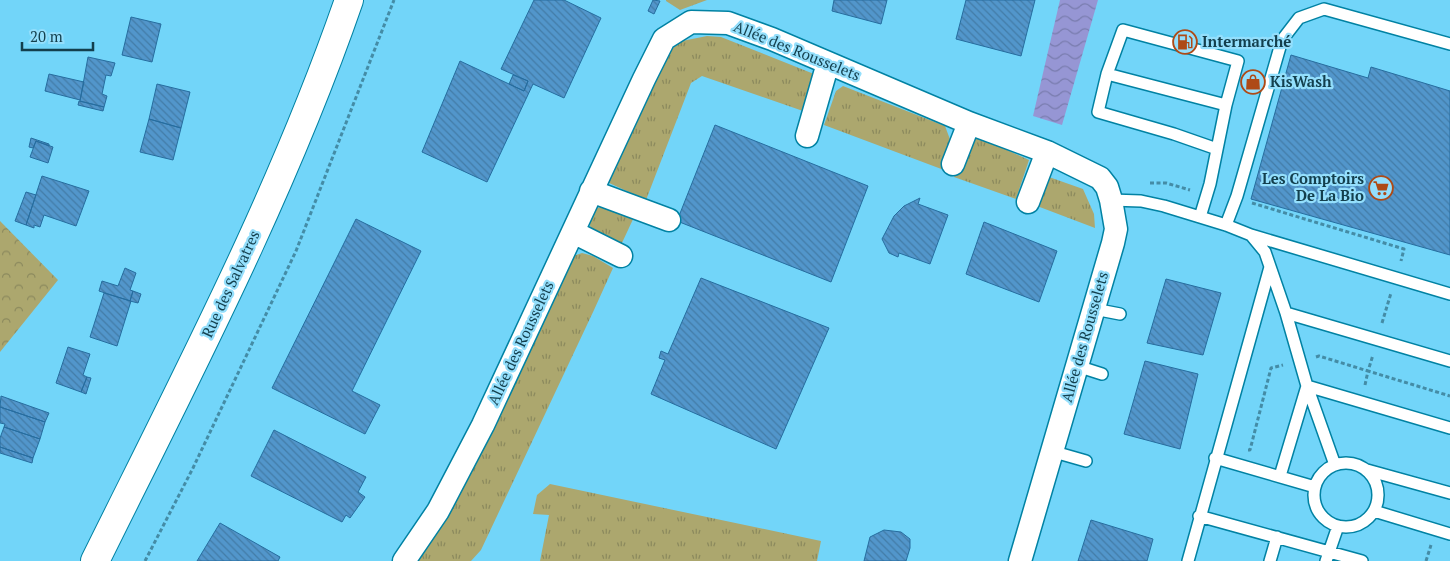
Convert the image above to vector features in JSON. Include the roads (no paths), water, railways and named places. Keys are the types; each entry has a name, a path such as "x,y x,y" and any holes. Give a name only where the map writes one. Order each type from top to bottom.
{"street":[{"name":"Rue des Salvatres","path":"95,561 221,308 275,188 329,60 349,0"},
{"name":"Allée des Rousselets","path":"404,561 438,511 483,425 591,191 664,39 692,22 731,16 772,38 828,63 969,123 1047,152 1100,178 1107,187 1116,229 1020,561"},
{"path":"807,136 828,63"},
{"path":"953,164 969,123"},
{"path":"1028,202 1047,152"},
{"path":"591,191 669,220"},
{"path":"573,232 621,256"}],"lane":[{"path":"1226,224 1237,196 1282,40 1299,18 1324,9 1450,44"},
{"path":"1200,217 1210,184 1226,105 1238,61 1123,30 1107,74 1098,112 1174,134 1217,149"},
{"path":"1107,74 1226,105"},
{"path":"1111,200 1141,201 1226,224 1251,235 1450,294"},
{"path":"1251,235 1264,252 1270,267 1286,313 1307,386 1335,465"},
{"path":"1188,561 1215,458 1270,267"},
{"path":"1094,309 1120,314"},
{"path":"1286,313 1450,361"},
{"path":"1076,366 1102,374"},
{"path":"1307,386 1450,428"},
{"path":"1280,476 1307,386"},
{"path":"1051,451 1086,461"},
{"path":"1215,458 1316,487"},
{"path":"1367,470 1373,477 1378,494 1374,511 1367,519 1348,527 1338,526 1329,522 1316,506 1314,496 1316,487 1323,474 1335,465 1352,463 1367,470 1450,493"},
{"path":"1374,511 1450,534"},
{"path":"1199,516 1277,537 1328,556 1362,561"},
{"path":"1328,556 1338,526"},
{"path":"1270,561 1277,537"}],"water":[{"path":"1060,0 1098,0 1062,125 1033,116"}],"place":[{"name":"Intermarché","path":"1185,42"},
{"name":"KisWash","path":"1253,82"},
{"name":"Les Comptoirs De La Bio","path":"1381,188"}]}
